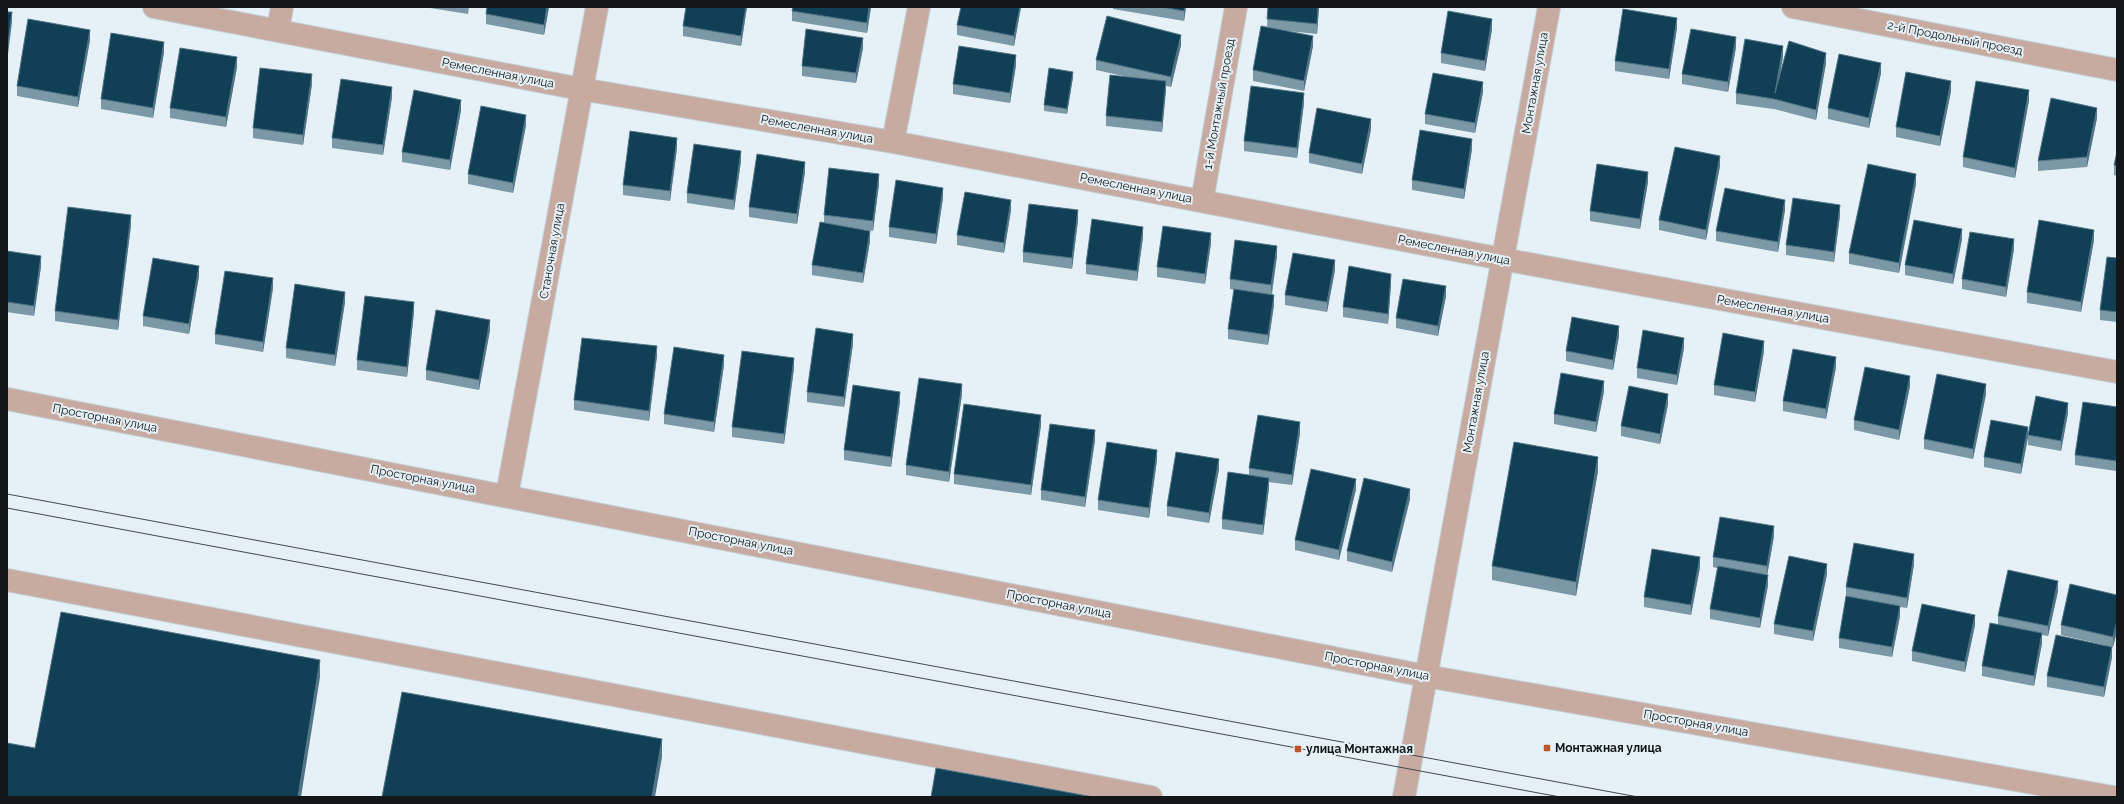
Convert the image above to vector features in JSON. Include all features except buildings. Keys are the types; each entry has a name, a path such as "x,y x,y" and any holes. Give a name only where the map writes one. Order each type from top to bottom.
{"street":[{"name":"Ремесленная улица","path":"154,7 582,89 893,142 1502,259 2117,372"},
{"path":"278,30 282,7"},
{"name":"Станочная улица","path":"507,495 597,7"},
{"path":"893,142 919,7"},
{"name":"1-й Монтажный проезд","path":"1202,201 1236,7"},
{"name":"Монтажная улица","path":"1404,797 1549,7"},
{"name":"2-й Продольный проезд","path":"1793,7 2117,70"},
{"name":"Просторная улица","path":"7,399 507,495 1426,676 2113,797"},
{"path":"7,580 1152,797"}],"tram line":[{"path":"7,494 1638,797"},
{"path":"7,508 1560,797"}],"place":[{"name":"Монтажная улица","path":"1547,748"},
{"name":"улица Монтажная","path":"1298,749"}]}
